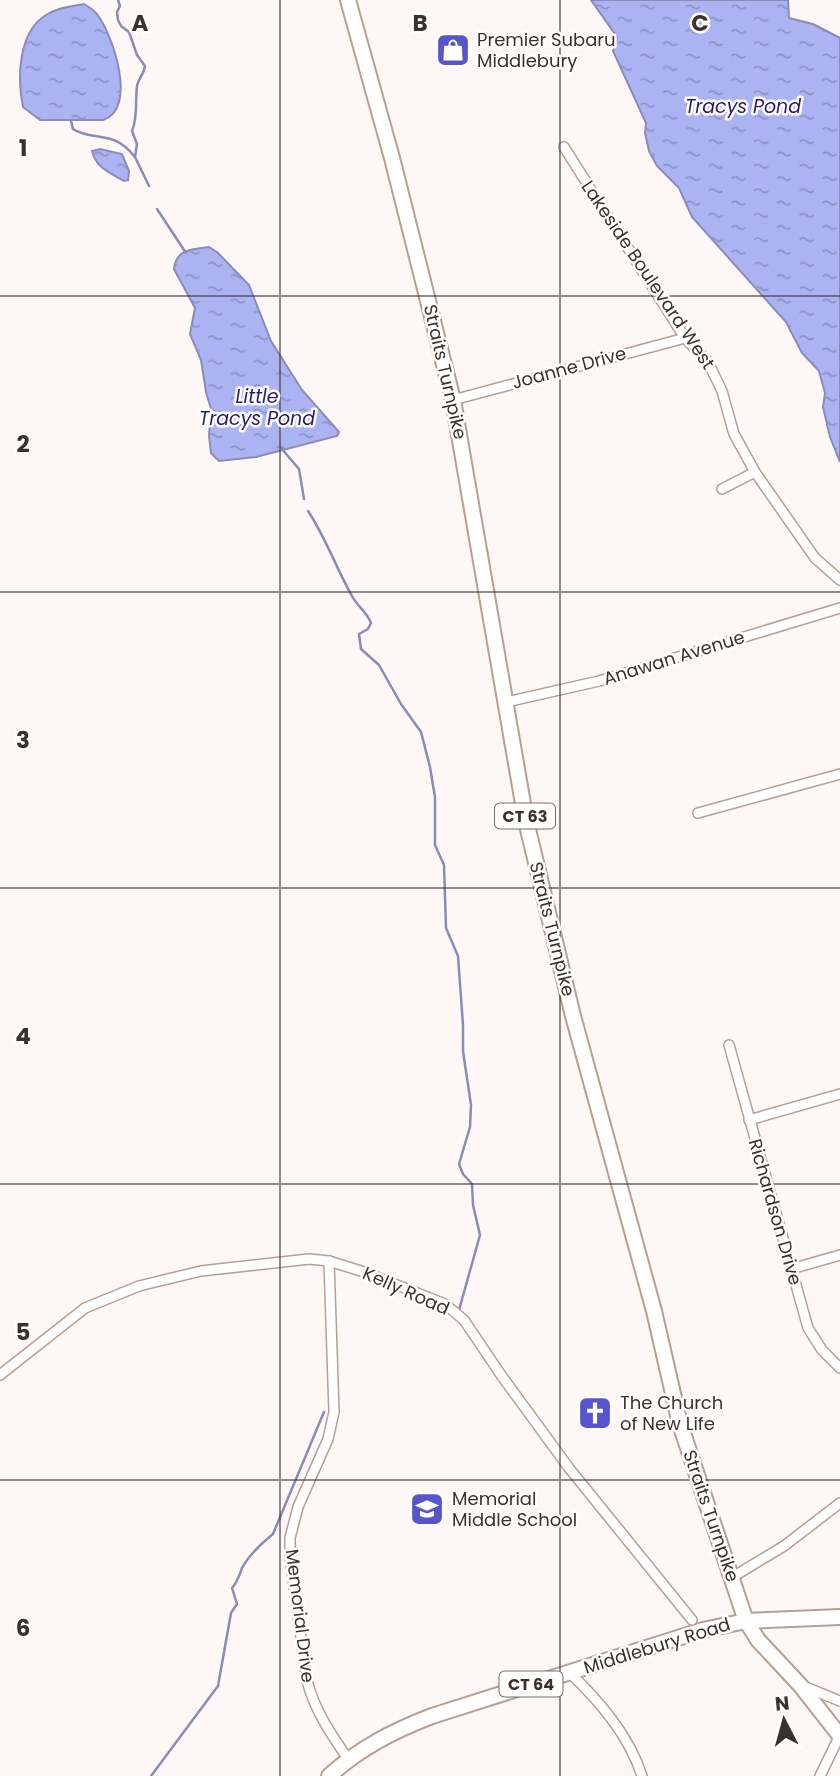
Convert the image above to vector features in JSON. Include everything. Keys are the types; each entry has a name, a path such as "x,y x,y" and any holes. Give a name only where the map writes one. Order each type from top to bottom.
{"main road":[{"name":"Straits Turnpike","path":"348,0 395,167 453,400 526,821 573,1016 650,1298 680,1424 746,1621 758,1640 800,1685 840,1735"},
{"name":"Middlebury Road","path":"332,1774 348,1759 398,1729 691,1633 746,1621 840,1617"}],"street":[{"name":"Lakeside Boulevard West","path":"564,147 685,338 708,362 722,391 734,434 755,472 815,558 840,580"},
{"name":"Joanne Drive","path":"453,400 685,338"},
{"path":"722,489 755,472"},
{"name":"Anawan Avenue","path":"506,702 599,681 840,608"},
{"path":"698,813 840,774"},
{"name":"Richardson Drive","path":"729,1045 808,1328 822,1350 840,1368"},
{"path":"748,1120 840,1094"},
{"path":"791,1269 840,1255"},
{"name":"Kelly Road","path":"0,1375 85,1308 139,1286 201,1271 297,1260 329,1261 364,1272 445,1304 464,1320 569,1468 692,1620"},
{"name":"Memorial Drive","path":"329,1261 334,1412 328,1439 298,1507 290,1538 290,1556 307,1681 312,1699 318,1715 348,1759"},
{"path":"732,1578 784,1546 840,1503"},
{"path":"570,1672 600,1702 637,1761 642,1776"},
{"path":"800,1685 840,1701"},
{"path":"820,1776 840,1735"}],"water":[{"name":"Tracys Pond","path":"591,0 788,0 789,18 813,24 840,38 840,462 830,437 823,407 825,393 819,371 802,353 786,322 692,217 679,188 657,166 649,151 646,123 613,51 617,37"},
{"path":"84,4 97,14 110,38 119,71 119,102 113,113 103,120 40,120 23,107 20,70 25,44 30,32 46,15 59,9"},
{"path":"100,149 122,154 129,171 128,180 124,181 100,166 92,151"},
{"name":"Little Tracys Pond","path":"209,247 249,285 271,341 302,390 339,432 337,436 256,457 219,461 211,453 211,409 201,360 190,334 195,308 174,269 181,254"}],"waterway":[{"path":"118,0 118,20 129,32 137,55 145,66 137,86 136,115 132,131 137,144 135,157 149,186"},
{"path":"71,121 73,129 118,142 134,156"},
{"path":"157,209 186,253"},
{"path":"281,448 299,469 304,499"},
{"path":"308,511 352,596 371,623 368,629 359,634 361,649 379,665 421,732 430,767 435,797 435,845 444,865 446,928 458,956 463,1051 471,1105 470,1127 459,1164 472,1184 473,1205 480,1235 459,1310"},
{"path":"151,1776 218,1686 231,1613 237,1604 232,1588 248,1558 273,1534 324,1412"}],"place":[{"name":"Premier Subaru Middlebury","path":"453,50"},
{"name":"The Church of New Life","path":"595,1413"},
{"name":"Memorial Middle School","path":"427,1509"}]}
